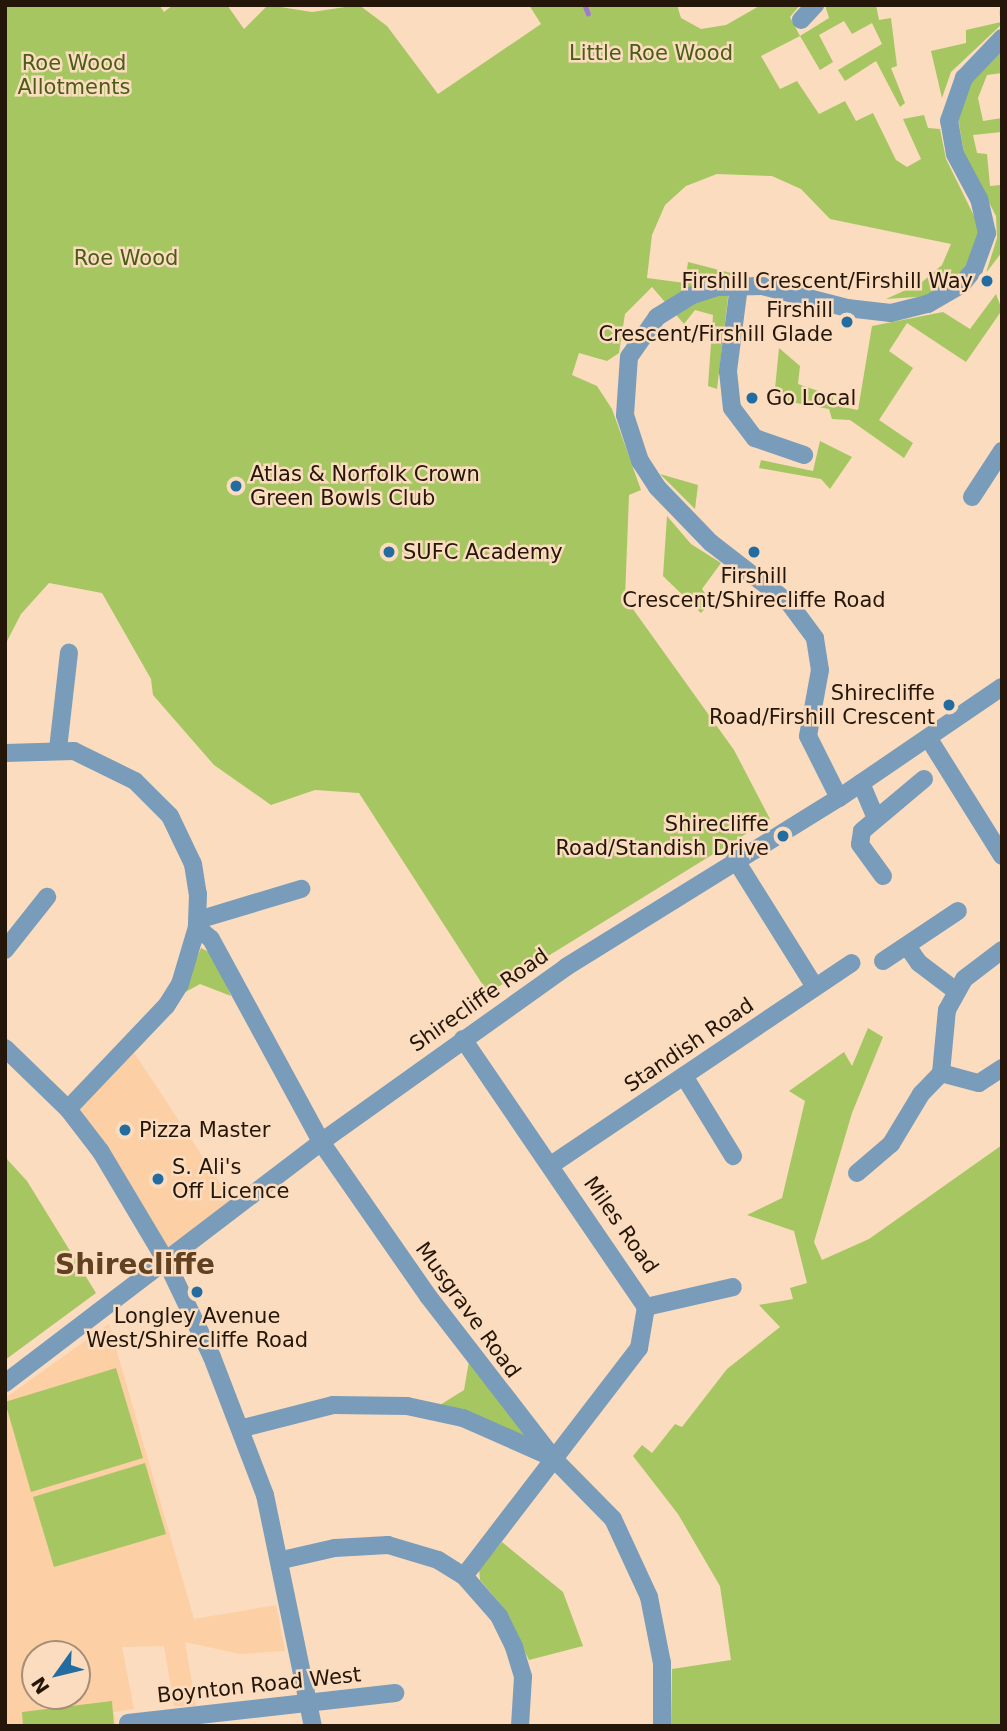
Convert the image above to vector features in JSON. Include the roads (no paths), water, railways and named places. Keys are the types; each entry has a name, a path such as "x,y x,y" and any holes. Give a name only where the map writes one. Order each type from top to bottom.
{"street":[{"path":"801,20 815,5"},
{"path":"839,798 808,736 820,670 815,638 789,603 711,543 657,487 640,461 625,415 629,357 657,317 690,296 739,286 891,313 929,304 962,284 974,270 987,233 979,199 955,155 949,121 964,78 1002,38"},
{"path":"739,286 728,371 732,408 755,438 804,455"},
{"path":"972,497 1002,451"},
{"path":"58,749 69,653"},
{"name":"Shirecliffe Road","path":"5,1383 321,1142 463,1039 735,859 839,798 1002,687"},
{"path":"929,739 1002,856"},
{"path":"5,753 58,749 114,767 170,816 193,864 198,924 180,984 166,1006 68,1109"},
{"path":"883,876 860,844 862,831 924,779"},
{"path":"861,783 876,818"},
{"path":"735,859 815,987"},
{"path":"198,924 302,888"},
{"path":"5,950 47,897"},
{"path":"883,961 958,911"},
{"name":"Musgrave Road","path":"198,924 211,939 321,1142 511,1405 554,1459 613,1519 638,1566 662,1663 662,1726"},
{"path":"907,946 919,964 956,991"},
{"path":"857,1173 891,1144 921,1094 941,1073 943,1027 956,991 1002,950"},
{"name":"Standish Road","path":"551,1165 852,963"},
{"name":"Miles Road","path":"463,1039 646,1307 639,1348 464,1576"},
{"path":"5,1048 68,1109 122,1183 166,1261 243,1428 282,1560 313,1726"},
{"path":"941,1073 979,1083 1002,1068"},
{"path":"684,1076 733,1156"},
{"path":"646,1307 733,1287"},
{"path":"243,1428 304,1410 367,1403 438,1411 493,1430 554,1459"},
{"path":"493,1430 511,1405"},
{"path":"282,1560 335,1548 388,1545 438,1560 464,1576 499,1616 514,1647 523,1678 520,1726"},
{"name":"Boynton Road West","path":"128,1723 395,1693"}],"waterway":[{"path":"585,5 588,13"}],"place":[{"name":"Firshill Crescent/Firshill Way","path":"987,281"},
{"name":"Firshill Crescent/Firshill Glade","path":"847,322"},
{"name":"Go Local","path":"752,398"},
{"name":"Atlas & Norfolk Crown Green Bowls Club","path":"236,486"},
{"name":"SUFC Academy","path":"389,552"},
{"name":"Firshill Crescent/Shirecliffe Road","path":"754,552"},
{"name":"Shirecliffe Road/Firshill Crescent","path":"949,705"},
{"name":"Shirecliffe Road/Standish Drive","path":"783,836"},
{"name":"Pizza Master","path":"125,1130"},
{"name":"S. Ali's Off Licence","path":"158,1179"},
{"name":"Longley Avenue West/Shirecliffe Road","path":"197,1292"}],"district":[{"name":"Shirecliffe","path":"135,1265"}],"park label":[{"name":"Little Roe Wood","path":"651,53"},
{"name":"Roe Wood Allotments","path":"74,75"},
{"name":"Roe Wood","path":"126,258"}]}
